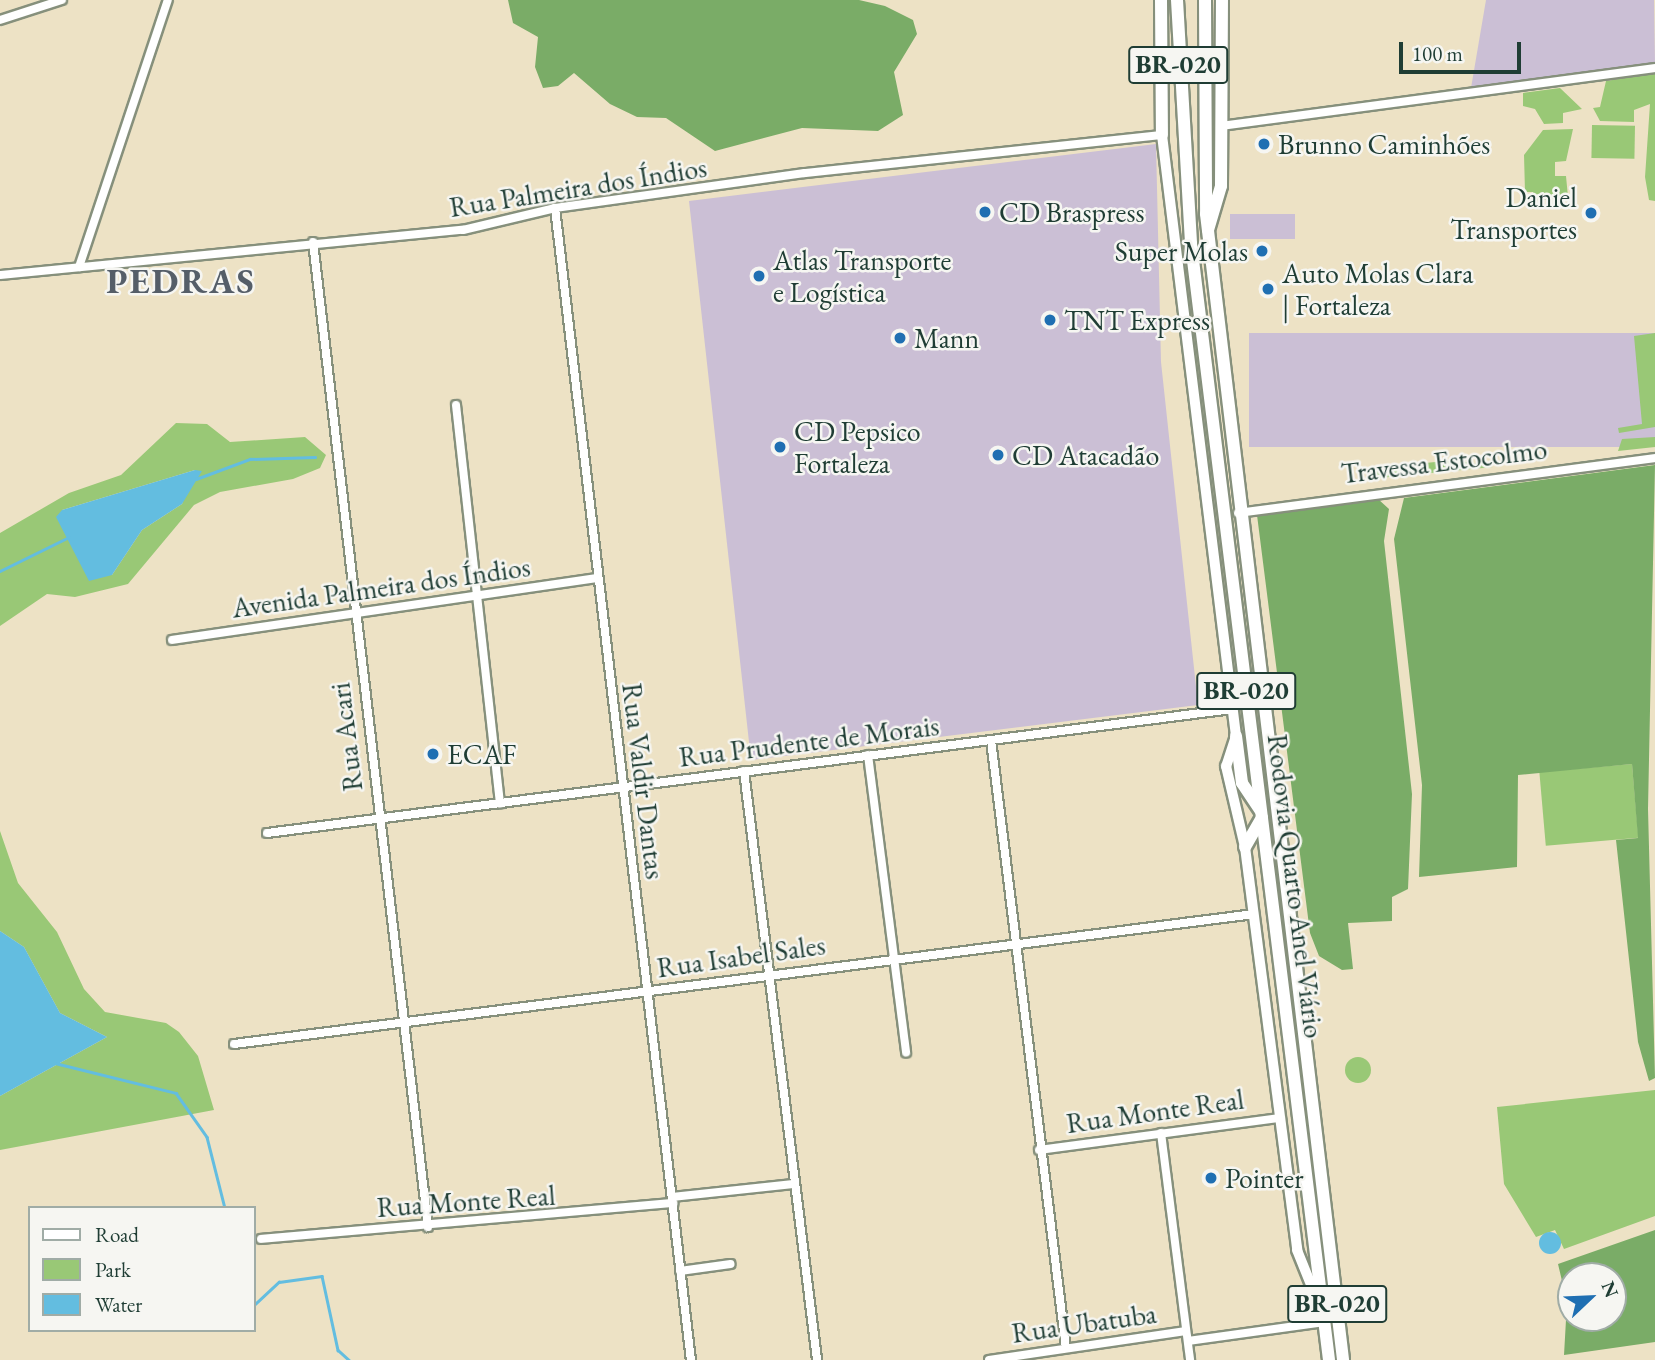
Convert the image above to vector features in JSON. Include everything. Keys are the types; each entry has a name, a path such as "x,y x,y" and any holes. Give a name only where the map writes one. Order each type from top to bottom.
{"main road":[{"path":"1161,0 1163,135"},
{"name":"Rodovia Quarto Anel Viário","path":"1177,0 1182,130 1329,1360"},
{"name":"Rodovia Quarto Anel Viário","path":"1205,0 1208,230 1238,513 1343,1360"},
{"name":"BR-020","path":"1208,230 1221,186 1222,0"},
{"path":"1182,130 1205,127"},
{"path":"1236,736 1242,783 1262,814 1245,847"}],"street":[{"path":"0,20 62,0"},
{"path":"79,267 168,0"},
{"path":"1221,126 1655,68"},
{"path":"1163,135 1236,736 1226,766 1245,847 1278,1118 1298,1255 1325,1320"},
{"name":"Rua Palmeira dos Índios","path":"0,275 313,242 463,230 555,208 1163,135"},
{"name":"Rua Valdir Dantas","path":"555,208 596,578 691,1360"},
{"name":"Rua Acari","path":"313,242 354,613 428,1227"},
{"path":"456,405 473,599 500,804"},
{"name":"Travessa Estocolmo","path":"1238,513 1655,458"},
{"name":"Avenida Palmeira dos Índios","path":"172,640 354,613 473,599 596,578"},
{"name":"Rua Prudente de Morais","path":"267,833 1232,709"},
{"path":"991,740 1039,1150 1066,1348"},
{"path":"867,755 906,1053"},
{"path":"744,771 793,1184 817,1360"},
{"name":"Rua Isabel Sales","path":"234,1044 1254,914"},
{"name":"Rua Monte Real","path":"1039,1150 1278,1118"},
{"path":"1161,1133 1190,1360"},
{"name":"Rua Monte Real","path":"261,1239 428,1227 793,1184"},
{"path":"680,1271 731,1264"},
{"name":"Rua Ubatuba","path":"1188,1341 1325,1320"},
{"name":"Rua Ubatuba","path":"989,1360 1186,1331"}],"shaded area":[{"path":"1486,0 1654,0 1655,63 1471,88"},
{"path":"1156,144 1161,362 1198,705 751,760 689,201"},
{"path":"1230,214 1295,214 1295,239 1230,239"},
{"path":"1249,333 1655,333 1655,447 1249,447"}],"green space":[{"path":"508,0 859,0 885,6 913,20 917,34 894,72 903,115 878,131 802,128 715,151 666,118 637,117 610,104 574,73 558,86 543,88 535,67 538,37 513,23"},
{"path":"1655,73 1655,201 1649,200 1645,177 1650,104 1634,110 1634,122 1600,121 1593,108 1600,107 1606,81"},
{"path":"1560,88 1582,109 1563,113 1563,123 1544,124 1535,109 1523,106 1523,93"},
{"path":"1592,125 1635,126 1634,159 1591,158"},
{"path":"1573,129 1566,161 1555,162 1555,176 1566,176 1568,197 1533,201 1533,192 1525,192 1524,155 1543,130"},
{"path":"1655,333 1655,427 1619,433 1618,428 1642,424 1634,336"},
{"path":"176,423 207,424 230,442 305,437 326,455 320,468 293,479 220,492 194,505 128,584 75,597 47,594 0,626 0,533 69,493 121,475","holes":["195,470 182,504 142,530 112,575 62,510"]},
{"path":"1655,437 1655,447 1618,451 1622,439"},
{"path":"1455,460 1493,467 1369,479 1376,468"},
{"path":"1655,465 1648,809 1655,1078 1649,1081 1638,1042 1616,840 1638,838 1632,764 1518,775 1517,867 1419,877 1422,785 1394,539 1404,498"},
{"path":"1378,499 1389,509 1384,541 1412,794 1408,889 1392,897 1392,921 1348,923 1353,969 1342,970 1319,956 1310,933 1257,515"},
{"path":"1632,764 1638,838 1546,846 1539,772"},
{"path":"0,831 18,883 57,932 84,989 105,1012 166,1023 179,1032 198,1056 214,1110 0,1150 0,1096 107,1037 60,1013 24,947 0,931"},
{"path":"1358,1057 1367,1061 1371,1070 1367,1079 1358,1083 1349,1079 1345,1070 1349,1061"},
{"path":"1655,1090 1655,1216 1564,1249 1555,1230 1536,1237 1504,1184 1497,1107"},
{"path":"1655,1230 1655,1342 1564,1355 1565,1332 1627,1332 1627,1262 1564,1262"}],"water":[{"path":"195,470 202,471 182,504 142,530 112,575 89,581 56,517 62,510"},
{"path":"0,931 24,947 60,1013 107,1037 0,1096"},
{"path":"1550,1232 1558,1235 1561,1243 1558,1251 1550,1254 1542,1251 1539,1243 1542,1235"}],"waterway":[{"path":"196,479 250,459 315,457"},
{"path":"0,571 69,537"},
{"path":"55,1063 176,1093 207,1137 224,1206"},
{"path":"256,1303 279,1282 322,1276 338,1350 349,1360"}],"place":[{"name":"Brunno Caminhões","path":"1264,144"},
{"name":"CD Braspress","path":"985,212"},
{"name":"Daniel Transportes","path":"1591,213"},
{"name":"Super Molas","path":"1262,251"},
{"name":"Atlas Transporte e Logística","path":"759,276"},
{"name":"Auto Molas Clara | Fortaleza","path":"1268,289"},
{"name":"TNT Express","path":"1050,320"},
{"name":"Mann","path":"900,338"},
{"name":"CD Pepsico Fortaleza","path":"780,447"},
{"name":"CD Atacadão","path":"998,455"},
{"name":"ECAF","path":"433,754"},
{"name":"Pointer","path":"1211,1178"}],"district":[{"name":"PEDRAS","path":"181,281"}]}
